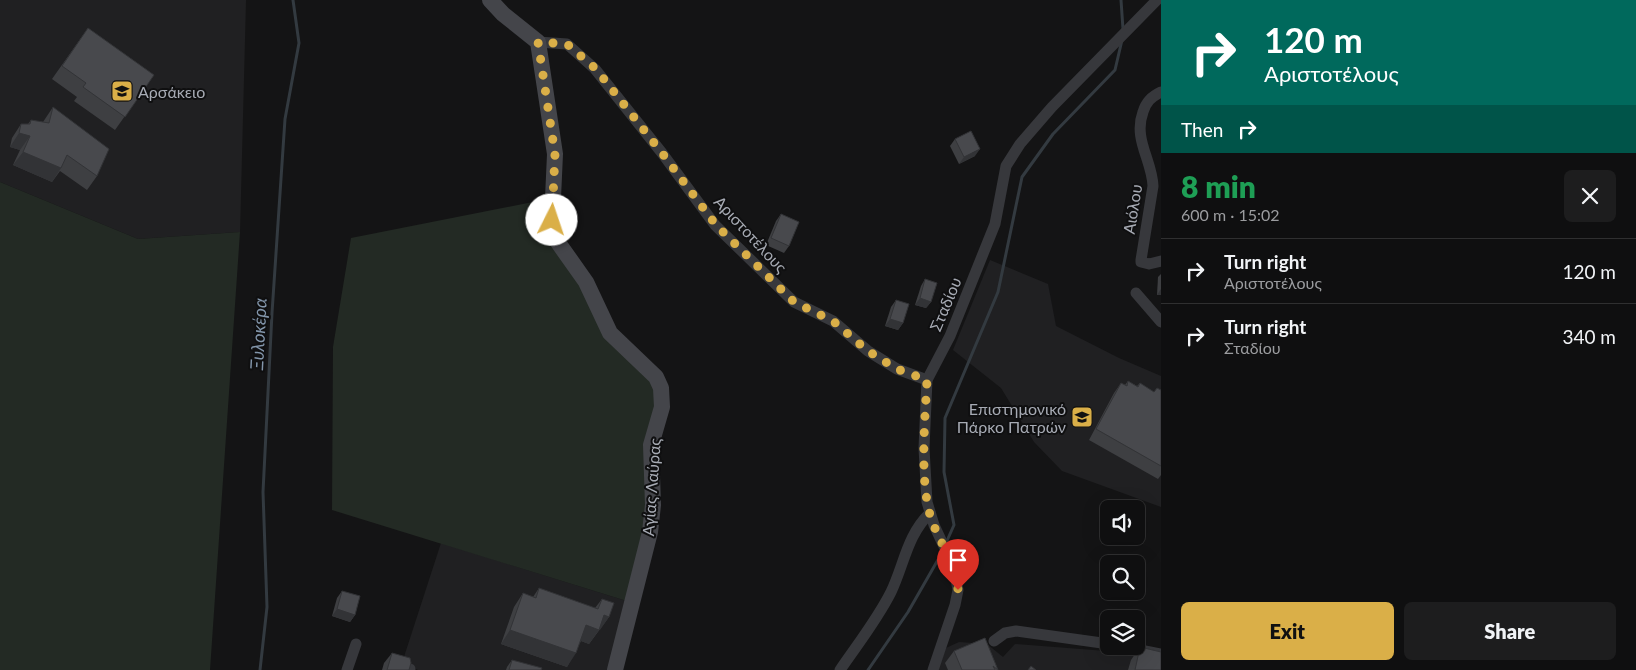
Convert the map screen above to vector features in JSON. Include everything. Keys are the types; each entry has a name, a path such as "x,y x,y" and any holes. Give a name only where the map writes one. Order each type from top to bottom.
{"street":[{"path":"490,0 503,14 538,42"},
{"name":"Σταδίου","path":"933,670 952,615 958,590 957,577 934,525 926,492 924,448 927,380 950,336 996,224 1006,166 1020,144 1052,107 1157,0"},
{"name":"Αριστοτέλους","path":"538,42 567,44 596,69 716,225 794,302 833,321 868,351 897,369 927,380"},
{"name":"Αγίας Λαύρας","path":"538,42 555,154 553,231 557,241 586,282 610,332 656,377 661,388 662,408 651,445 653,505 650,532 615,670"},
{"name":"Αιόλου","path":"1161,92 1147,102 1139,127 1153,178 1141,260 1149,264 1161,261"},
{"path":"1136,293 1161,322"},
{"path":"840,670 886,603 900,574 912,536 916,528 930,513"},
{"path":"994,641 1005,633 1022,631 1100,643"},
{"path":"347,670 356,644"},
{"path":"1145,651 1161,654"}],"shaded area":[{"name":"Αρσάκειο","path":"0,0 246,0 240,232 138,239 0,182"},
{"path":"0,182 138,239 240,232 210,670 0,670"},
{"path":"548,199 548,234 656,389 647,504 630,602 332,510 333,347 351,238"},
{"path":"990,260 1048,284 1056,326 1119,358 1161,376 1161,507 1062,471 1034,442 1001,388 953,350"},
{"path":"441,543 630,602 612,670 418,670 402,663"},
{"path":"959,642 987,644 1003,657 1015,644 1100,651 1100,655 1135,655 1161,670 938,670 946,648"}],"building":[{"path":"88,28 154,75 125,117 83,87 86,83 62,66"},
{"path":"53,107 109,149 97,176 67,155 61,168 23,152 30,136 19,133 21,124 30,124 31,120 49,123"},
{"path":"971,131 980,149 964,157 955,139"},
{"path":"781,214 799,222 789,246 771,238"},
{"path":"925,279 937,283 931,302 920,298"},
{"path":"896,300 909,304 903,323 890,319"},
{"name":"Επιστημονικό Πάρκο Πατρών","path":"1128,381 1138,387 1140,383 1154,392 1157,388 1161,390 1161,466 1096,429 1121,383 1127,386"},
{"path":"539,588 598,609 602,599 614,603 609,617 604,615 599,630 586,625 576,653 510,630 523,593 536,598"},
{"path":"342,591 360,596 355,615 337,609"},
{"path":"985,638 998,670 993,666 995,670 962,670 954,651"},
{"path":"1145,648 1161,652 1161,670 1135,670 1138,655 1145,655"},
{"path":"392,653 410,658 409,670 387,670"},
{"path":"512,660 542,668 541,670 509,670"},
{"path":"1031,666 1036,670 1028,670"}],"waterway":[{"name":"Ξυλοκέρα","path":"260,670 267,607 263,492 272,313 285,119 299,43 293,0"},
{"path":"1121,0 1123,29"},
{"path":"946,543 954,525 944,472 945,418 998,292 1022,177 1053,134 1115,70 1122,40"},
{"path":"868,670 908,612 943,551"}],"place":[{"name":"Αρσάκειο","path":"122,91"},
{"name":"Επιστημονικό Πάρκο Πατρών","path":"1082,417"}],"route":[{"path":"552,220 555,154 538,42 567,44 596,69 716,225 794,302 833,321 868,351 897,369 927,380 924,448 927,502 934,525 954,568 958,590"}]}
